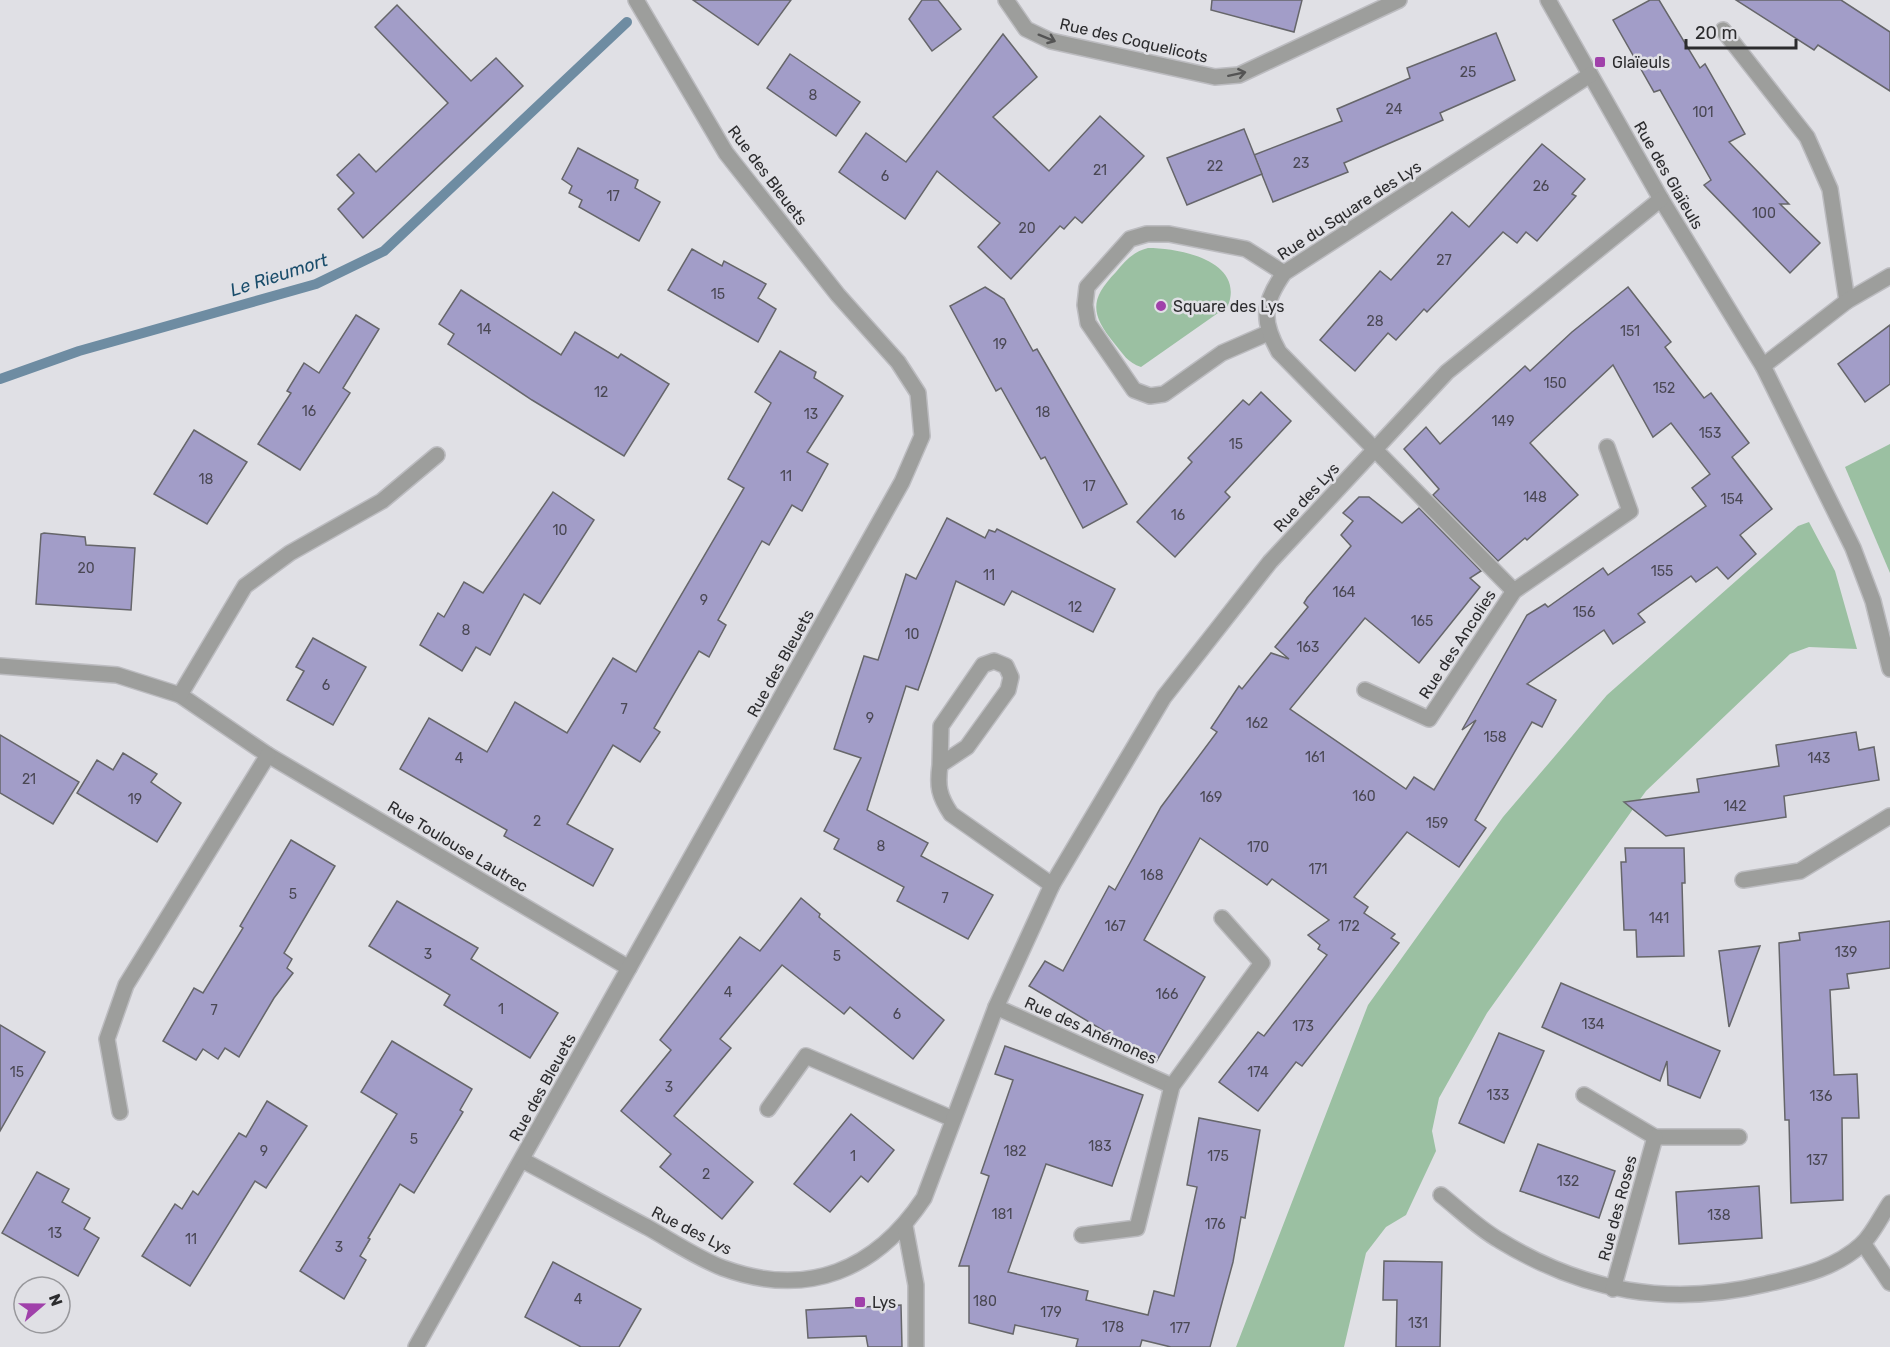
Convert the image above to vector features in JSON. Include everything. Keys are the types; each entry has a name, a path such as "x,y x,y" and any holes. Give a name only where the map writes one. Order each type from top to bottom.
{"street":[{"name":"Rue des Bleuets","path":"416,1347 902,482 922,435 918,393 898,362 838,295 726,153 636,0"},
{"name":"Rue des Coquelicots","path":"1006,0 1026,29 1051,41 1215,77 1239,75 1399,0"},
{"name":"Rue des Glaïeuls","path":"1548,0 1661,199 1763,366 1846,532 1873,601 1890,669"},
{"path":"1723,30 1807,137 1830,189 1847,301"},
{"name":"Rue du Square des Lys","path":"1268,333 1266,308 1272,290 1284,273 1590,75"},
{"name":"Rue des Lys","path":"522,1160 722,1268 765,1280 814,1279 850,1268 871,1256 905,1226 924,1198 996,1006 1052,885 1164,697 1270,562 1447,372 1661,199"},
{"path":"1284,273 1246,249 1169,234 1147,234 1131,239 1087,287 1085,305 1088,323 1134,390 1150,396 1164,394 1221,353 1268,333 1279,352 1375,448"},
{"path":"1763,366 1847,301 1890,276"},
{"name":"Rue des Ancolies","path":"1365,690 1429,719 1514,591 1630,511 1606,447"},
{"name":"Rue des Ancolies","path":"1375,448 1514,591"},
{"path":"180,695 245,586 290,553 382,501 437,455"},
{"path":"940,765 967,747 1008,690 1011,677 1006,666 994,661 983,665 941,726 937,783 940,798 951,814 1052,885"},
{"name":"Rue Toulouse Lautrec","path":"0,666 117,675 180,695 268,755 629,968"},
{"path":"120,1112 107,1038 126,985 268,755"},
{"path":"1743,880 1800,871 1890,816"},
{"path":"1083,1235 1137,1228 1172,1086 1262,963 1222,918"},
{"name":"Rue des Anémones","path":"996,1006 1172,1086"},
{"path":"768,1109 806,1056 952,1119"},
{"path":"1584,1095 1655,1137 1739,1137"},
{"name":"Rue des Roses","path":"1613,1289 1655,1137"},
{"name":"Rue des Roses","path":"1441,1195 1498,1240 1566,1274 1613,1289 1689,1296 1738,1291 1834,1264 1863,1243 1890,1203"},
{"path":"905,1226 916,1285 916,1347"},
{"path":"1863,1243 1890,1283"}],"green space":[{"name":"Square des Lys","path":"1148,248 1192,254 1206,260 1219,268 1227,278 1231,291 1228,306 1141,367 1129,361 1106,333 1097,315 1096,307 1097,299 1107,282 1134,254"},
{"path":"1890,444 1890,573 1845,467"},
{"path":"1809,522 1835,571 1857,649 1809,647 1790,654 1646,791 1487,1013 1439,1098 1432,1131 1436,1151 1406,1215 1386,1227 1366,1253 1344,1347 1236,1347 1368,1005 1503,817 1607,695 1798,526"}],"building":[{"path":"693,0 791,0 758,45"},
{"path":"922,0 938,0 961,29 932,51 909,19"},
{"path":"1212,0 1302,0 1294,32 1211,10"},
{"path":"1650,0 1659,0 1700,68 1705,64 1745,134 1729,142 1789,204 1780,204 1820,243 1790,273 1704,185 1711,180 1660,90 1654,92 1613,20"},
{"path":"1736,0 1841,0 1890,32 1890,91 1818,45 1814,50"},
{"path":"397,5 471,81 496,58 523,86 363,238 338,209 354,193 337,175 359,154 376,172 448,103 375,27"},
{"path":"1496,33 1515,80 1440,113 1443,120 1344,163 1348,172 1273,202 1254,155 1342,121 1337,109 1410,78 1407,68"},
{"path":"1003,34 1037,77 993,117 1049,171 1100,116 1144,156 1082,223 1075,217 1064,229 1060,226 1011,279 978,247 1000,223 937,171 905,219 839,172 866,133 906,162"},
{"path":"790,54 860,102 836,136 767,88"},
{"path":"1244,129 1262,174 1187,205 1167,158"},
{"path":"1542,144 1585,179 1572,194 1576,196 1537,241 1526,232 1517,243 1503,232 1427,312 1424,309 1396,340 1388,333 1355,371 1320,340 1380,271 1391,280 1452,212 1469,227"},
{"path":"578,148 638,180 635,188 660,202 639,241 579,207 582,200 569,193 572,186 562,179"},
{"path":"692,249 722,266 724,261 766,284 758,298 776,309 758,342 668,290"},
{"path":"985,287 1004,299 1033,351 1037,349 1127,504 1083,528 1045,457 1041,459 1001,388 996,391 950,306"},
{"path":"1628,287 1671,342 1665,347 1704,398 1711,393 1749,443 1732,457 1772,509 1740,535 1756,554 1728,579 1717,567 1696,582 1691,576 1638,614 1645,622 1613,644 1604,630 1527,684 1556,700 1542,727 1532,722 1475,820 1486,828 1459,867 1407,832 1354,897 1368,907 1364,913 1395,934 1391,938 1399,943 1302,1066 1296,1062 1258,1111 1219,1082 1258,1032 1264,1036 1327,955 1318,949 1320,945 1308,935 1329,920 1272,879 1267,885 1200,838 1144,940 1205,977 1156,1062 1029,986 1045,961 1063,971 1109,886 1115,890 1161,807 1217,732 1211,728 1239,686 1242,689 1271,653 1289,659 1275,647 1308,607 1304,603 1307,598 1351,546 1341,535 1353,521 1343,513 1359,497 1369,497 1402,523 1419,508 1481,571 1470,578 1480,587 1419,663 1365,618 1290,709 1406,789 1414,777 1434,790 1476,720 1462,730 1527,615 1545,604 1548,607 1603,568 1608,575 1706,506 1692,488 1710,474 1671,423 1653,437 1613,365 1530,443 1578,495 1527,540 1525,538 1498,561 1433,495 1439,489 1404,449 1426,427 1440,444 1525,366 1530,371 1572,332"},
{"path":"461,290 561,355 575,332 618,358 621,354 669,384 624,456 532,400 448,344 454,334 439,324"},
{"path":"356,315 379,329 343,388 350,393 300,470 258,444 291,393 287,391 304,363 319,373"},
{"path":"1890,325 1890,384 1865,402 1838,364"},
{"path":"780,351 816,372 814,378 843,396 807,452 828,464 802,511 792,505 769,545 762,541 718,620 726,625 709,657 699,651 654,728 660,732 640,762 613,745 567,824 613,849 593,886 504,836 507,830 400,769 429,718 487,752 515,702 567,733 613,658 636,672 744,488 728,479 771,403 755,392"},
{"path":"1261,392 1291,421 1225,492 1230,497 1175,557 1137,522 1192,462 1188,458 1243,400 1249,405"},
{"path":"194,430 247,462 207,524 154,494"},
{"path":"553,492 594,520 540,604 524,594 490,655 476,647 462,671 420,645 438,613 444,617 464,582 483,593"},
{"path":"947,518 985,538 989,530 995,532 997,529 1115,589 1093,632 1012,591 1004,605 956,581 918,690 906,686 867,810 928,843 921,856 993,895 968,939 897,901 904,887 834,849 839,839 824,831 861,758 834,749 864,656 878,660 906,574 916,579"},
{"path":"41,534 85,537 86,545 135,548 131,610 36,604"},
{"path":"313,638 366,667 333,725 287,700 304,671 296,667"},
{"path":"1856,732 1859,750 1874,747 1879,780 1784,796 1786,817 1666,836 1624,802 1699,792 1697,779 1779,766 1776,745"},
{"path":"0,735 79,782 53,824 0,793"},
{"path":"123,753 157,774 151,782 181,803 157,842 77,793 97,760 113,770"},
{"path":"291,840 335,866 284,953 292,959 287,968 293,973 274,998 239,1057 225,1048 218,1059 203,1049 196,1060 163,1041 194,988 203,993 243,928 240,926"},
{"path":"1625,848 1684,848 1685,883 1682,883 1684,956 1637,957 1636,930 1624,930 1621,862 1626,862"},
{"path":"801,898 820,914 819,917 944,1020 913,1059 850,1007 844,1014 782,965 720,1039 731,1048 674,1116 753,1182 722,1219 660,1167 671,1154 621,1111 671,1050 660,1040 740,937 760,951"},
{"path":"397,901 478,948 471,959 558,1013 530,1058 444,1005 450,995 369,946"},
{"path":"1890,921 1890,968 1847,974 1849,988 1830,990 1834,1075 1857,1074 1859,1118 1842,1118 1843,1200 1791,1203 1789,1120 1785,1120 1779,943 1800,940 1799,933"},
{"path":"1760,946 1729,1027 1719,951"},
{"path":"1561,983 1720,1051 1700,1098 1668,1085 1667,1061 1660,1081 1542,1027"},
{"path":"0,1025 45,1052 0,1131"},
{"path":"1499,1033 1544,1051 1504,1143 1459,1123"},
{"path":"392,1041 472,1089 460,1110 463,1112 414,1193 400,1184 368,1238 370,1239 360,1256 366,1260 344,1299 300,1271 397,1114 361,1092"},
{"path":"1005,1046 1143,1095 1112,1186 1046,1164 1008,1272 1088,1291 1086,1300 1148,1315 1154,1291 1174,1296 1197,1187 1187,1185 1199,1118 1260,1130 1245,1218 1241,1217 1233,1262 1210,1347 1171,1347 1142,1340 1140,1347 1076,1347 1078,1339 1015,1325 1013,1334 969,1323 969,1266 959,1266 989,1176 981,1173 1013,1080 995,1074"},
{"path":"267,1101 307,1126 266,1188 255,1181 190,1286 142,1256 175,1204 182,1209 193,1191 198,1195 239,1133 246,1137"},
{"path":"851,1114 894,1150 868,1182 861,1176 830,1212 794,1184"},
{"path":"1538,1144 1615,1171 1599,1218 1520,1191"},
{"path":"37,1172 69,1189 62,1202 90,1218 84,1229 99,1238 78,1276 2,1233"},
{"path":"1759,1186 1762,1238 1679,1244 1676,1192"},
{"path":"1384,1261 1442,1262 1440,1347 1396,1347 1397,1300 1383,1300"},
{"path":"553,1262 641,1309 619,1347 581,1347 525,1317"},
{"path":"901,1305 902,1347 868,1347 866,1336 808,1338 806,1310"}],"waterway":[{"name":"Le Rieumort","path":"0,379 79,351 316,284 384,251 627,22"}],"place":[{"name":"Glaïeuls","path":"1600,62"},
{"name":"Square des Lys","path":"1161,306"},
{"name":"Lys","path":"860,1302"}]}
